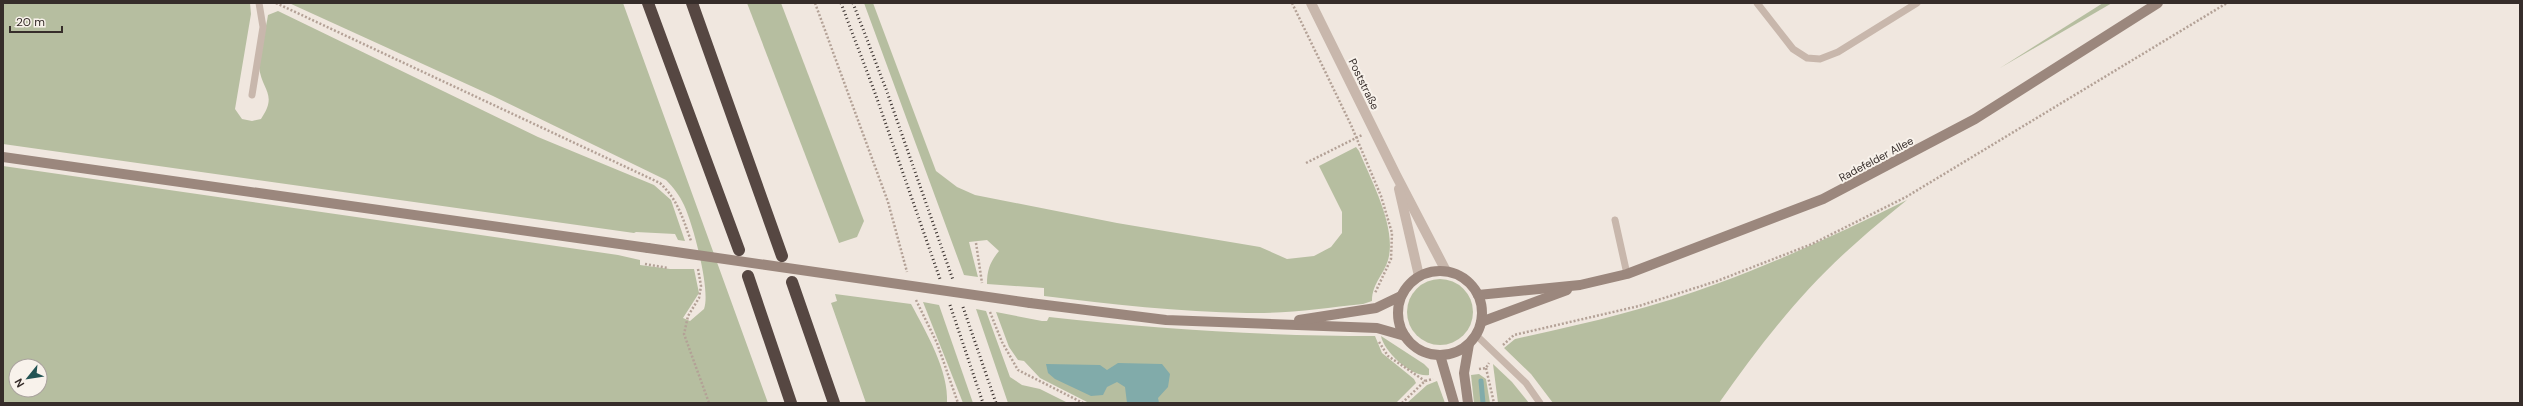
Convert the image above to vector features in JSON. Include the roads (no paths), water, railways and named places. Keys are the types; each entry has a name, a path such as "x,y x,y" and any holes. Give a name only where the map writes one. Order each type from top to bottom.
{"highway":[{"path":"648,3 739,250"},
{"path":"692,3 782,256"},
{"path":"748,276 791,403"},
{"path":"792,282 834,403"}],"main road":[{"name":"Radefelder Allee","path":"1580,285 1627,274 1823,199 1880,171 1975,119 2158,3"},
{"path":"3,157 1030,303 1166,320 1277,323 1377,328 1405,336"},
{"path":"1432,271 1446,271 1465,279 1478,295 1482,308 1481,322 1476,335 1469,344 1460,350 1440,355 1426,353 1414,346 1405,336 1399,323 1398,309 1401,296 1408,284 1419,276 1432,271"},
{"path":"1478,295 1580,285"},
{"path":"1481,322 1580,285"},
{"path":"1277,323 1376,308 1401,296"},
{"path":"1468,403 1464,373 1469,344"},
{"path":"1440,355 1454,403"}],"street":[{"name":"Poststraße","path":"1311,3 1373,130 1446,271"},
{"name":"Poststraße","path":"1396,175 1419,276"}],"lane":[{"path":"252,95 263,27 259,3"},
{"path":"1757,3 1794,49 1807,58 1820,59 1838,52 1917,3"},
{"path":"1615,220 1627,274"},
{"path":"1476,335 1526,383 1540,403"}],"water":[{"path":"1118,363 1162,364 1170,374 1168,387 1158,398 1159,403 1127,403 1125,387 1117,382 1107,387 1103,395 1091,396 1055,379 1048,373 1046,364 1100,365 1107,370"}],"waterway":[{"path":"1481,381 1483,403"}],"railway":[{"path":"841,3 875,93 940,279"},
{"path":"853,3 886,89 953,280"},
{"path":"950,305 983,403"},
{"path":"963,307 996,403"}]}
